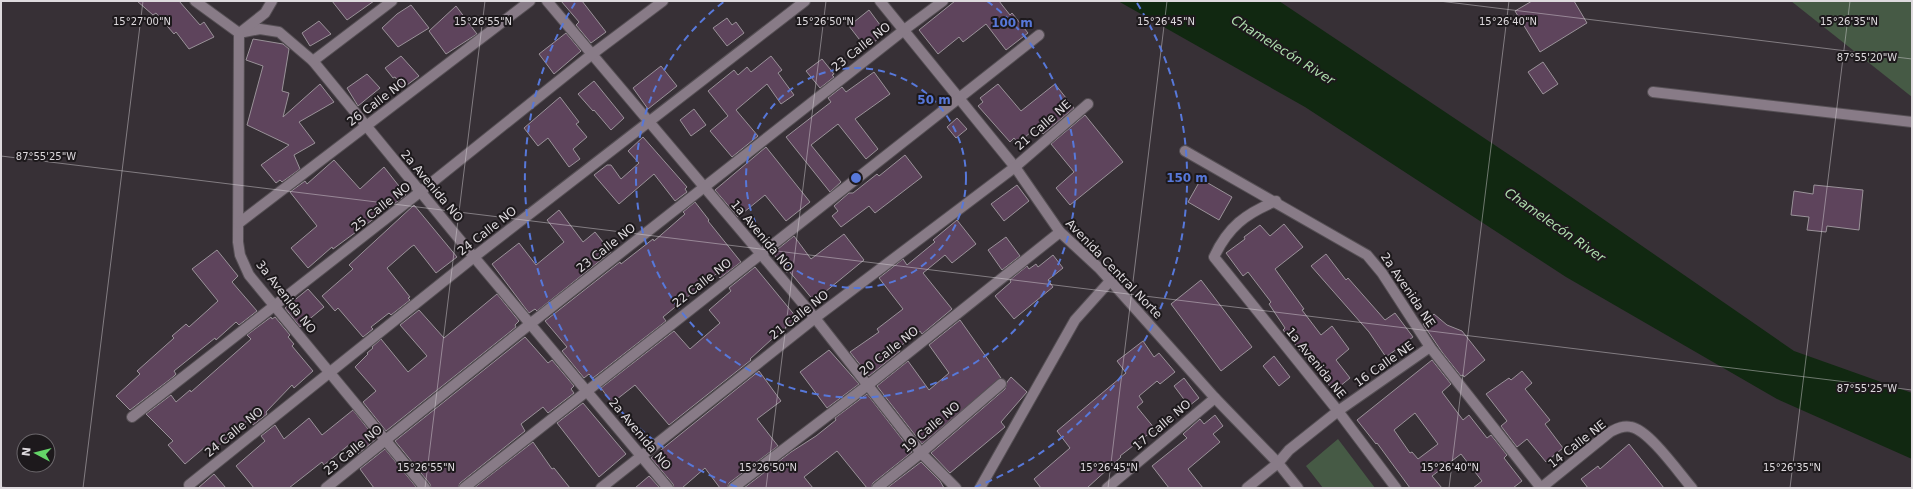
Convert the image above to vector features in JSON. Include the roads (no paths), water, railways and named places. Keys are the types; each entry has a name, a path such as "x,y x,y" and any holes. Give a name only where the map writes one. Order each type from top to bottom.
{"street":[{"path":"195,1 239,33 265,13 272,1"},
{"path":"313,61 392,1"},
{"name":"26 Calle NO","path":"239,223 530,1"},
{"name":"1a Avenida NO","path":"547,1 591,55 815,318 921,453 956,488"},
{"name":"25 Calle NO","path":"132,417 420,192 591,55 663,1"},
{"name":"24 Calle NO","path":"189,485 474,257 805,1"},
{"name":"Avenida Central Norte","path":"880,1 958,99 1014,166 1060,232 1099,268 1215,398 1278,463 1298,488"},
{"name":"23 Calle NO","path":"326,488 530,324 943,1"},
{"name":"2a Avenida NO","path":"239,33 260,29 279,32 313,61 474,257 668,488"},
{"name":"3a Avenida NO","path":"239,33 238,242 240,255 249,275 425,488"},
{"name":"22 Calle NO","path":"464,488 1040,35"},
{"path":"1653,92 1912,122"},
{"name":"21 Calle NE","path":"1014,166 1088,104"},
{"name":"2a Avenida NE","path":"1184,151 1276,201 1368,255 1382,273 1430,347 1541,488"},
{"name":"21 Calle NO","path":"601,488 815,318 1014,166"},
{"name":"1a Avenida NE","path":"1276,201 1254,210 1236,224 1221,241 1214,257 1338,412 1396,488"},
{"name":"20 Calle NO","path":"733,488 868,385 1060,232"},
{"path":"980,488 1076,320 1110,281"},
{"name":"16 Calle NE","path":"1247,488 1278,463 1289,450 1338,412 1430,347"},
{"name":"19 Calle NO","path":"877,488 921,453 1001,384"},
{"name":"17 Calle NO","path":"1107,488 1215,398"},
{"name":"14 Calle NE","path":"1541,488 1610,432 1620,427 1631,427 1644,433 1692,488"}],"water":[{"name":"Chamelecón River","path":"1118,1 1279,1 1538,174 1794,351 1912,393 1912,459 1777,399 1566,277 1305,107"}]}
